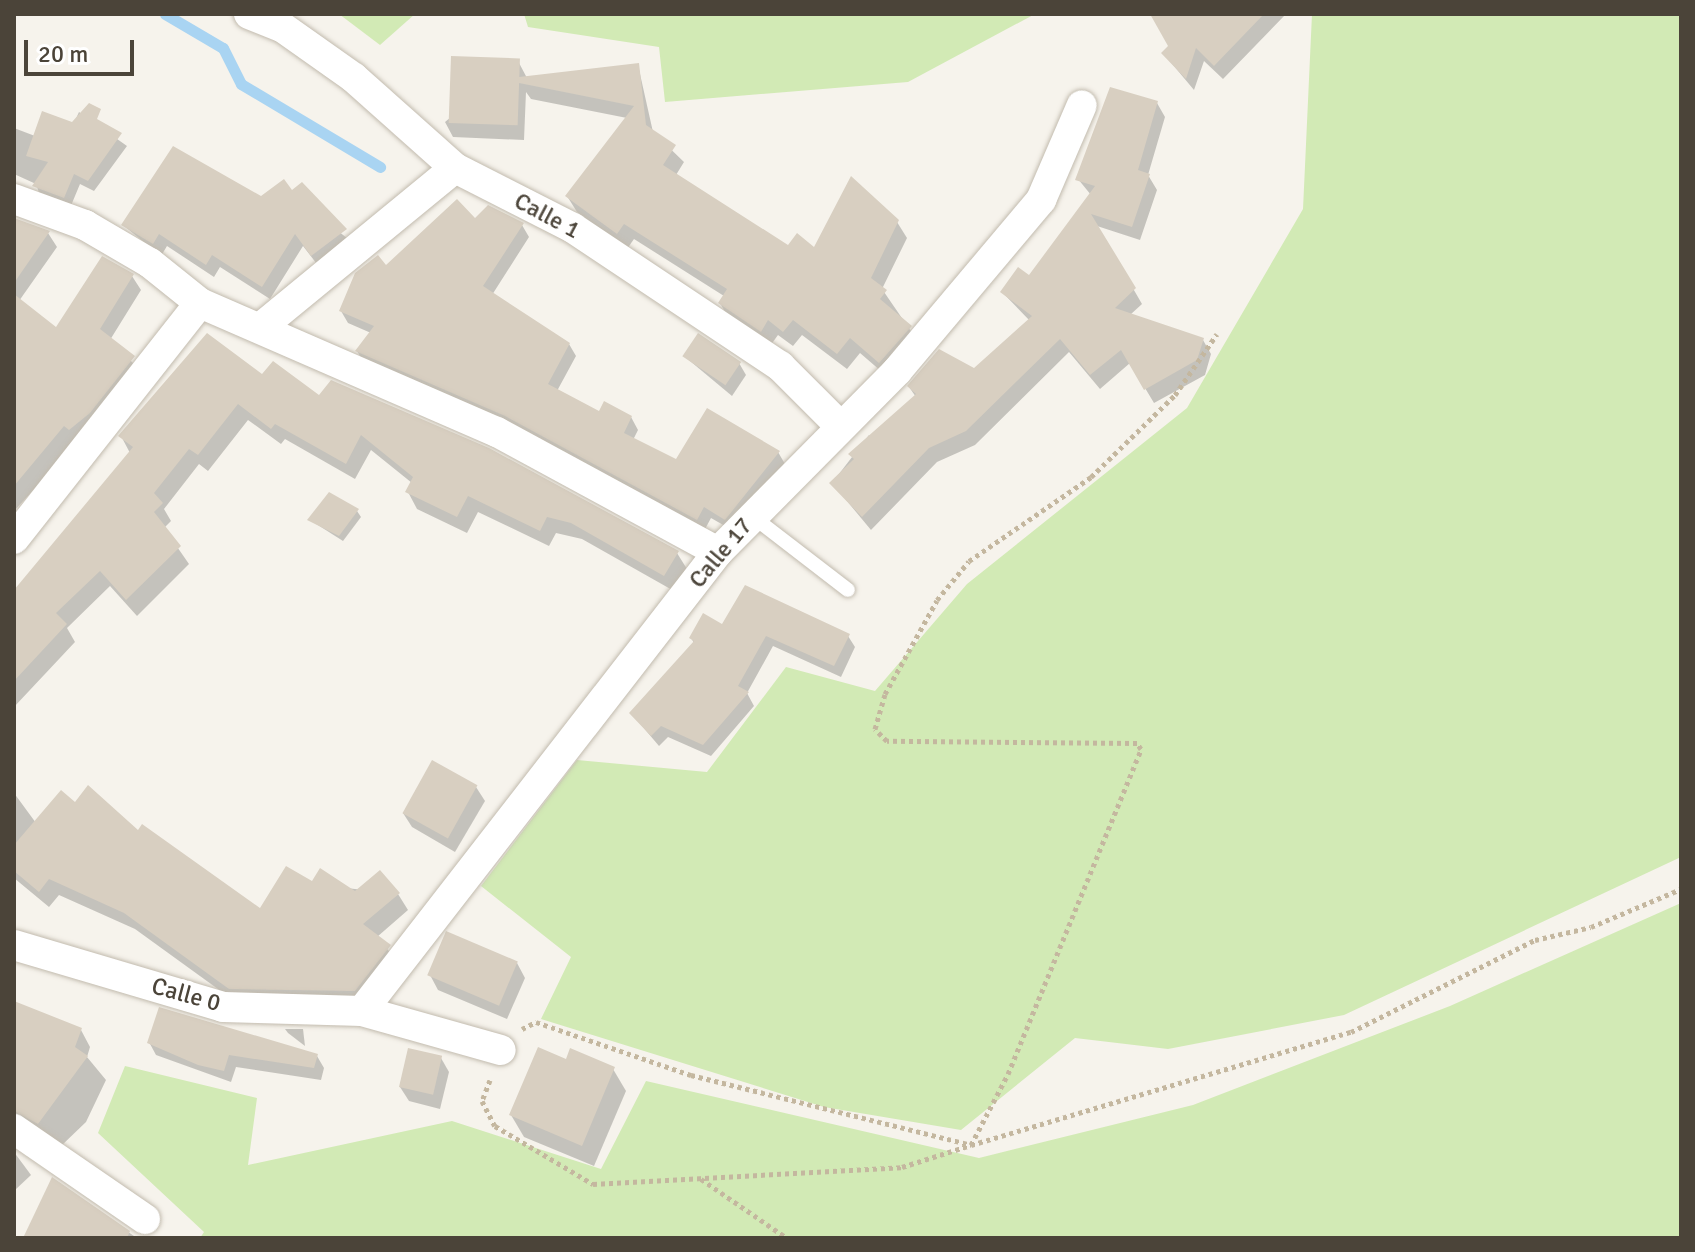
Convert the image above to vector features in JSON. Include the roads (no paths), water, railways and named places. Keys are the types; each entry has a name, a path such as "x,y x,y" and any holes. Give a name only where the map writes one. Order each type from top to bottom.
{"street":[{"name":"Calle 1","path":"249,14 354,78 455,168 573,228 780,366 840,426"},
{"name":"Calle 17","path":"362,1011 718,552 897,371 1041,200 1082,105"},
{"path":"260,328 455,168"},
{"path":"14,199 85,225 150,263 200,303 497,432 718,552"},
{"path":"14,539 200,303"},
{"name":"Calle 0","path":"14,945 223,1007 362,1011 501,1050"},
{"path":"14,1129 145,1219"}],"lane":[{"path":"752,515 848,590"}],"waterway":[{"path":"165,14 223,48 241,84 380,167"}]}
